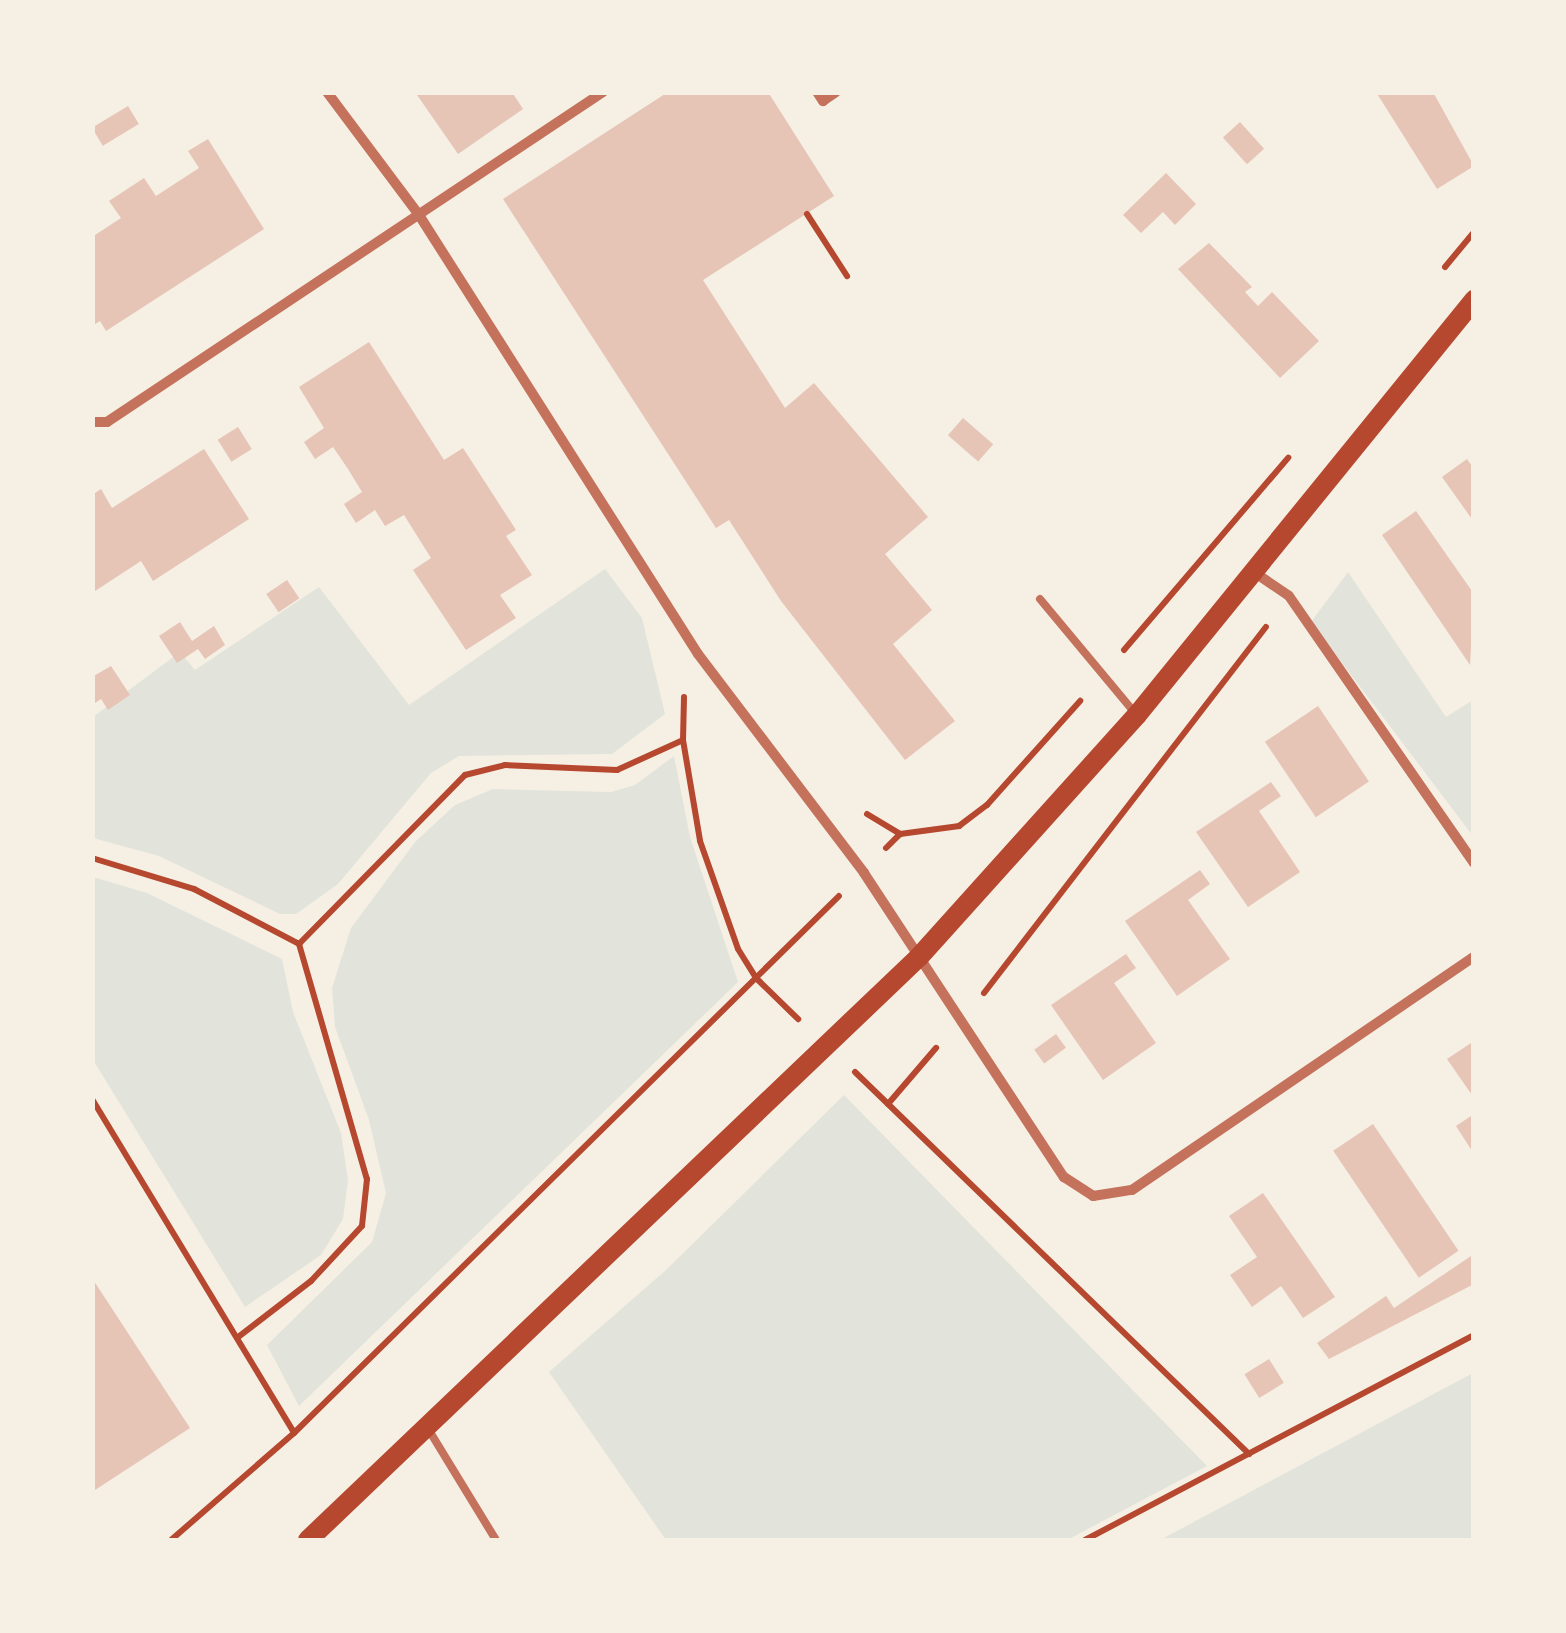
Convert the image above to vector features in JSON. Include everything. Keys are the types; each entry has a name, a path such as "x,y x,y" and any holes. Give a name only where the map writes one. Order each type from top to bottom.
{"main road":[{"path":"308,1540 919,958 1137,715 1472,308"}],"street":[{"path":"327,92 420,215 698,654 864,872 958,1023 1064,1178 1093,1196 1119,1195 1474,957"},
{"path":"92,422 107,422 604,92"},
{"path":"817,92 823,101 836,92"},
{"path":"1254,572 1289,596 1474,864"}],"lane":[{"path":"1040,599 1137,715"},
{"path":"427,1427 496,1540"}],"path":[{"path":"807,214 847,276"},
{"path":"1438,277 1474,232"},
{"path":"170,1540 294,1433 900,834 959,826 986,805 1102,676 1290,454"},
{"path":"888,1104 1158,776 1289,596"},
{"path":"698,654 685,683 684,740 700,841 738,949 756,978 1249,1454"},
{"path":"299,944 465,774 505,765 616,770 684,740"},
{"path":"92,858 194,889 299,944 367,1179 362,1226 311,1280 237,1338"},
{"path":"92,1099 294,1433"},
{"path":"1085,1540 1474,1335"}],"shaded area":[{"path":"605,569 642,618 665,714 612,754 459,756 431,773 338,884 296,914 280,914 159,856 93,838 93,717 180,652 195,670 319,587 409,705"},
{"path":"1348,572 1446,717 1473,700 1473,836 1311,622"},
{"path":"674,756 690,837 738,982 299,1406 267,1345 372,1242 386,1193 369,1120 335,1027 332,988 351,928 415,842 455,805 493,789 611,792 635,785"},
{"path":"93,877 147,893 282,959 293,1012 341,1133 348,1180 343,1219 321,1255 245,1307 93,1060"},
{"path":"844,1095 1207,1466 1067,1540 666,1540 549,1372 666,1270"},
{"path":"1473,1373 1473,1540 1160,1540"}],"building":[{"path":"415,92 512,92 523,109 458,154"},
{"path":"668,92 768,92 834,196 703,280 785,408 814,383 928,517 885,554 932,610 893,644 955,721 905,760 781,601 729,520 716,528 503,199"},
{"path":"1376,92 1433,92 1474,166 1437,189"},
{"path":"128,106 139,124 103,146 92,128"},
{"path":"1240,122 1264,149 1247,164 1223,137"},
{"path":"208,139 264,229 106,331 100,321 92,326 92,237 121,218 109,201 144,178 156,196 199,168 188,151"},
{"path":"1166,173 1196,204 1175,225 1163,212 1141,233 1123,215"},
{"path":"1209,243 1252,287 1245,292 1258,306 1272,292 1319,341 1280,378 1178,269"},
{"path":"369,342 444,460 463,448 516,530 506,536 532,575 500,595 516,618 466,650 413,570 431,558 404,515 385,526 375,510 356,523 344,504 362,492 348,469 333,447 315,459 304,442 324,428 299,387"},
{"path":"963,418 993,444 978,462 948,435"},
{"path":"238,427 252,449 231,462 218,440"},
{"path":"204,449 249,519 153,581 141,561 92,593 92,495 101,489 112,508"},
{"path":"1467,459 1474,469 1474,522 1442,477"},
{"path":"1416,511 1474,594 1470,665 1382,535"},
{"path":"287,580 299,598 279,612 266,594"},
{"path":"180,622 192,641 214,626 225,645 205,659 198,649 177,663 159,636"},
{"path":"111,666 130,695 108,710 101,699 92,705 92,677"},
{"path":"1318,706 1369,781 1316,817 1265,742"},
{"path":"1271,782 1281,796 1259,811 1300,872 1248,907 1196,832"},
{"path":"1200,870 1210,884 1188,900 1230,959 1177,996 1125,921"},
{"path":"1126,954 1136,968 1114,983 1156,1043 1103,1080 1051,1005"},
{"path":"1056,1034 1066,1048 1044,1064 1034,1050"},
{"path":"1474,1041 1474,1098 1447,1059"},
{"path":"1474,1114 1474,1154 1456,1126"},
{"path":"1373,1124 1459,1251 1419,1278 1333,1151"},
{"path":"1263,1193 1335,1297 1303,1318 1281,1286 1252,1307 1230,1275 1257,1257 1229,1216"},
{"path":"1474,1254 1474,1284 1329,1359 1317,1343 1386,1296 1394,1308"},
{"path":"92,1278 190,1428 92,1492"},
{"path":"1269,1359 1284,1383 1259,1398 1244,1374"}]}
